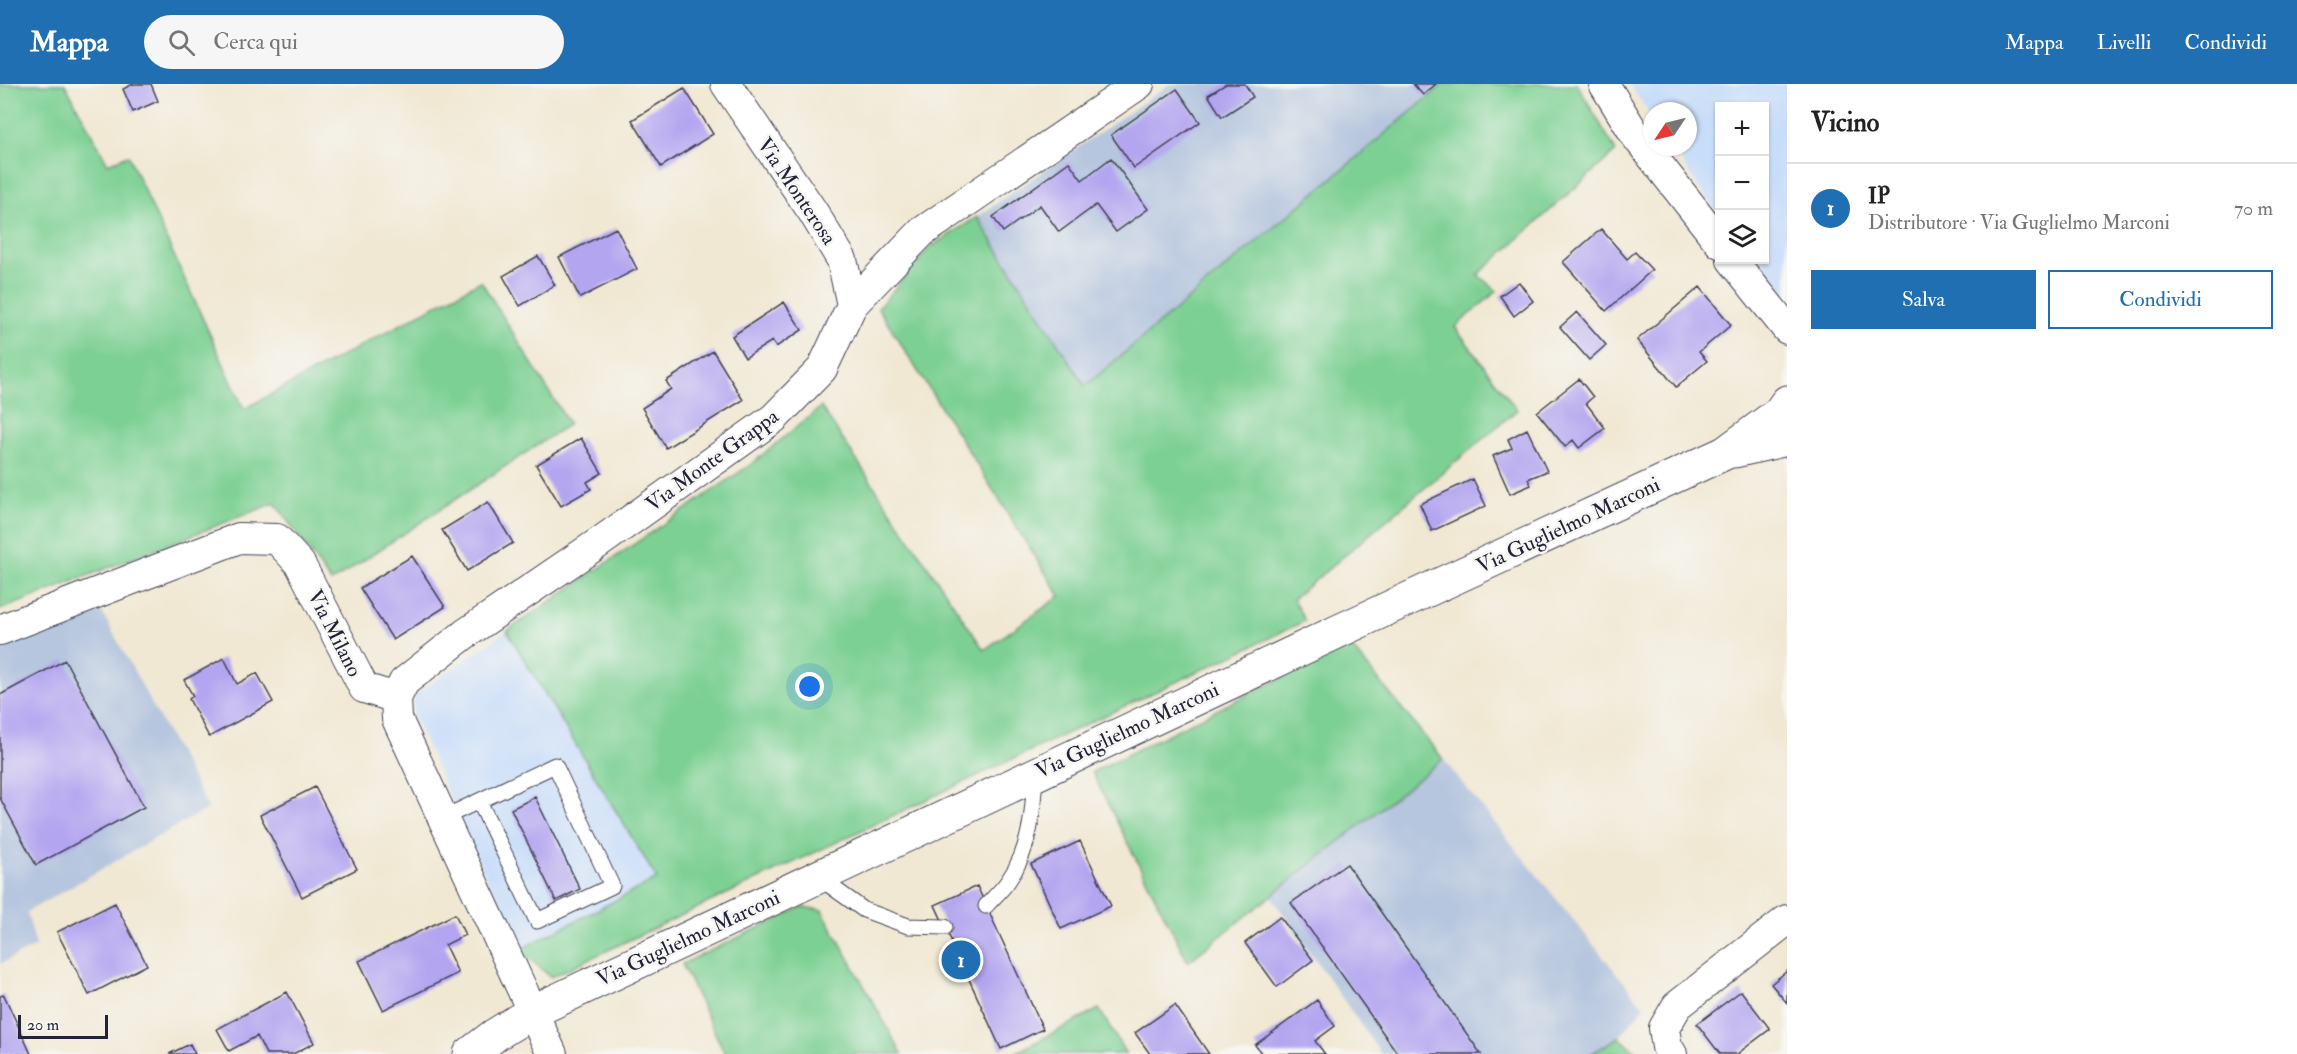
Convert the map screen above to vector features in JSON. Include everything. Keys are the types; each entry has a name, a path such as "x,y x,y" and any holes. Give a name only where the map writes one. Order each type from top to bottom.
{"street":[{"name":"Via Monterosa","path":"726,84 813,212 842,260 852,305"},
{"name":"Via Monte Grappa","path":"396,698 404,682 465,634 600,542 774,418 822,369 852,305 922,232 1139,84"},
{"path":"1604,84 1636,136 1715,238"},
{"path":"1735,264 1787,329"},
{"path":"1755,289 1787,303"},
{"name":"Via Guglielmo Marconi","path":"532,1012 817,876 1725,453 1779,413 1787,402"},
{"name":"Via Guglielmo Marconi","path":"1725,453 1787,439"},
{"name":"Via Milano","path":"0,630 239,538 277,539 300,564 363,688 396,698"},
{"path":"396,698 397,718 552,1054"},
{"path":"1672,1054 1667,1047 1664,1028 1677,1006 1787,920"},
{"path":"470,1054 532,1012"}],"lane":[{"path":"443,818 555,765 612,886 537,921 479,801"},
{"path":"986,906 1008,881 1021,858 1032,823 1035,774"},
{"path":"817,876 864,910 908,927 945,927"}],"shaded area":[{"path":"1170,84 1444,84 1084,386 977,217"},
{"path":"1629,84 1787,84 1787,292 1764,282 1752,264 1769,264 1769,102 1715,102 1715,211 1678,156 1697,156 1697,102 1643,102 1643,104"},
{"path":"102,612 208,808 27,912 36,946 0,964 0,650 57,621"},
{"path":"507,631 658,879 519,950 413,715 414,695"},
{"path":"1443,759 1644,1007 1619,1037 1591,1054 1381,1054 1271,896"}],"green space":[{"path":"0,84 65,84 108,164 128,155 244,409 481,281 569,424 331,582 275,503 0,610"},
{"path":"1444,84 1577,84 1616,151 1478,275 1497,291 1455,327 1517,410 1293,599 1305,621 551,977 519,950 657,879 507,631 750,465 821,407 984,650 1060,596 878,308 930,247 977,217 1085,386"},
{"path":"1349,644 1443,759 1188,962 1092,772"},
{"path":"802,907 822,910 902,1054 725,1054 682,964"},
{"path":"1099,1009 1126,1054 1013,1054"},
{"path":"1619,1037 1639,1054 1591,1054"}],"building":[{"path":"133,84 151,84 158,101 133,112 123,89"},
{"path":"1226,84 1245,84 1253,97 1222,117 1208,95"},
{"path":"1413,84 1436,84 1423,95"},
{"path":"684,88 713,134 661,167 632,120"},
{"path":"1177,89 1200,122 1134,168 1111,135"},
{"path":"1111,158 1148,209 1116,232 1096,205 1059,232 1040,205 1003,232 993,217 1069,162 1082,180"},
{"path":"616,228 637,269 580,298 559,257"},
{"path":"1601,229 1627,259 1635,252 1652,270 1606,311 1563,262"},
{"path":"538,256 555,285 520,306 503,276"},
{"path":"1519,282 1533,301 1514,316 1500,296"},
{"path":"1700,287 1731,325 1699,352 1707,361 1676,387 1637,340"},
{"path":"784,302 802,330 776,347 772,341 745,358 732,336"},
{"path":"1577,312 1606,345 1589,360 1560,327"},
{"path":"713,351 743,400 666,448 642,408 671,389 666,381"},
{"path":"1579,379 1593,397 1586,403 1605,428 1579,448 1573,440 1565,447 1537,412"},
{"path":"1527,429 1547,471 1528,479 1531,485 1510,494 1493,456 1512,448 1508,439"},
{"path":"581,438 602,473 587,482 591,489 561,506 536,465"},
{"path":"1473,479 1486,506 1432,531 1420,504"},
{"path":"488,502 513,543 467,571 442,530"},
{"path":"412,556 445,607 393,640 360,588"},
{"path":"224,658 237,684 257,673 273,702 209,737 189,699 193,696 184,680"},
{"path":"65,660 144,807 36,865 0,798 0,695"},
{"path":"315,787 357,869 302,897 260,815"},
{"path":"535,797 580,889 556,901 511,809"},
{"path":"1080,841 1111,906 1061,929 1031,864"},
{"path":"1347,864 1481,1054 1398,1054 1291,903"},
{"path":"977,886 1043,1029 1001,1049 935,905"},
{"path":"115,903 147,965 89,995 57,932"},
{"path":"455,914 465,935 445,945 458,973 383,1010 359,961"},
{"path":"1280,917 1313,960 1277,987 1245,943"},
{"path":"1787,971 1787,1003 1771,984"},
{"path":"1741,991 1770,1029 1737,1054 1720,1054 1697,1024"},
{"path":"287,992 314,1043 293,1054 266,1054 257,1036 229,1051 217,1029"},
{"path":"4,995 31,1054 0,1054 0,996"},
{"path":"1317,1000 1335,1026 1315,1041 1325,1054 1262,1054 1255,1045"},
{"path":"1175,1005 1209,1054 1150,1054 1135,1033"},
{"path":"190,1044 195,1054 169,1054"}],"place":[{"name":"IP","path":"961,960"}]}
